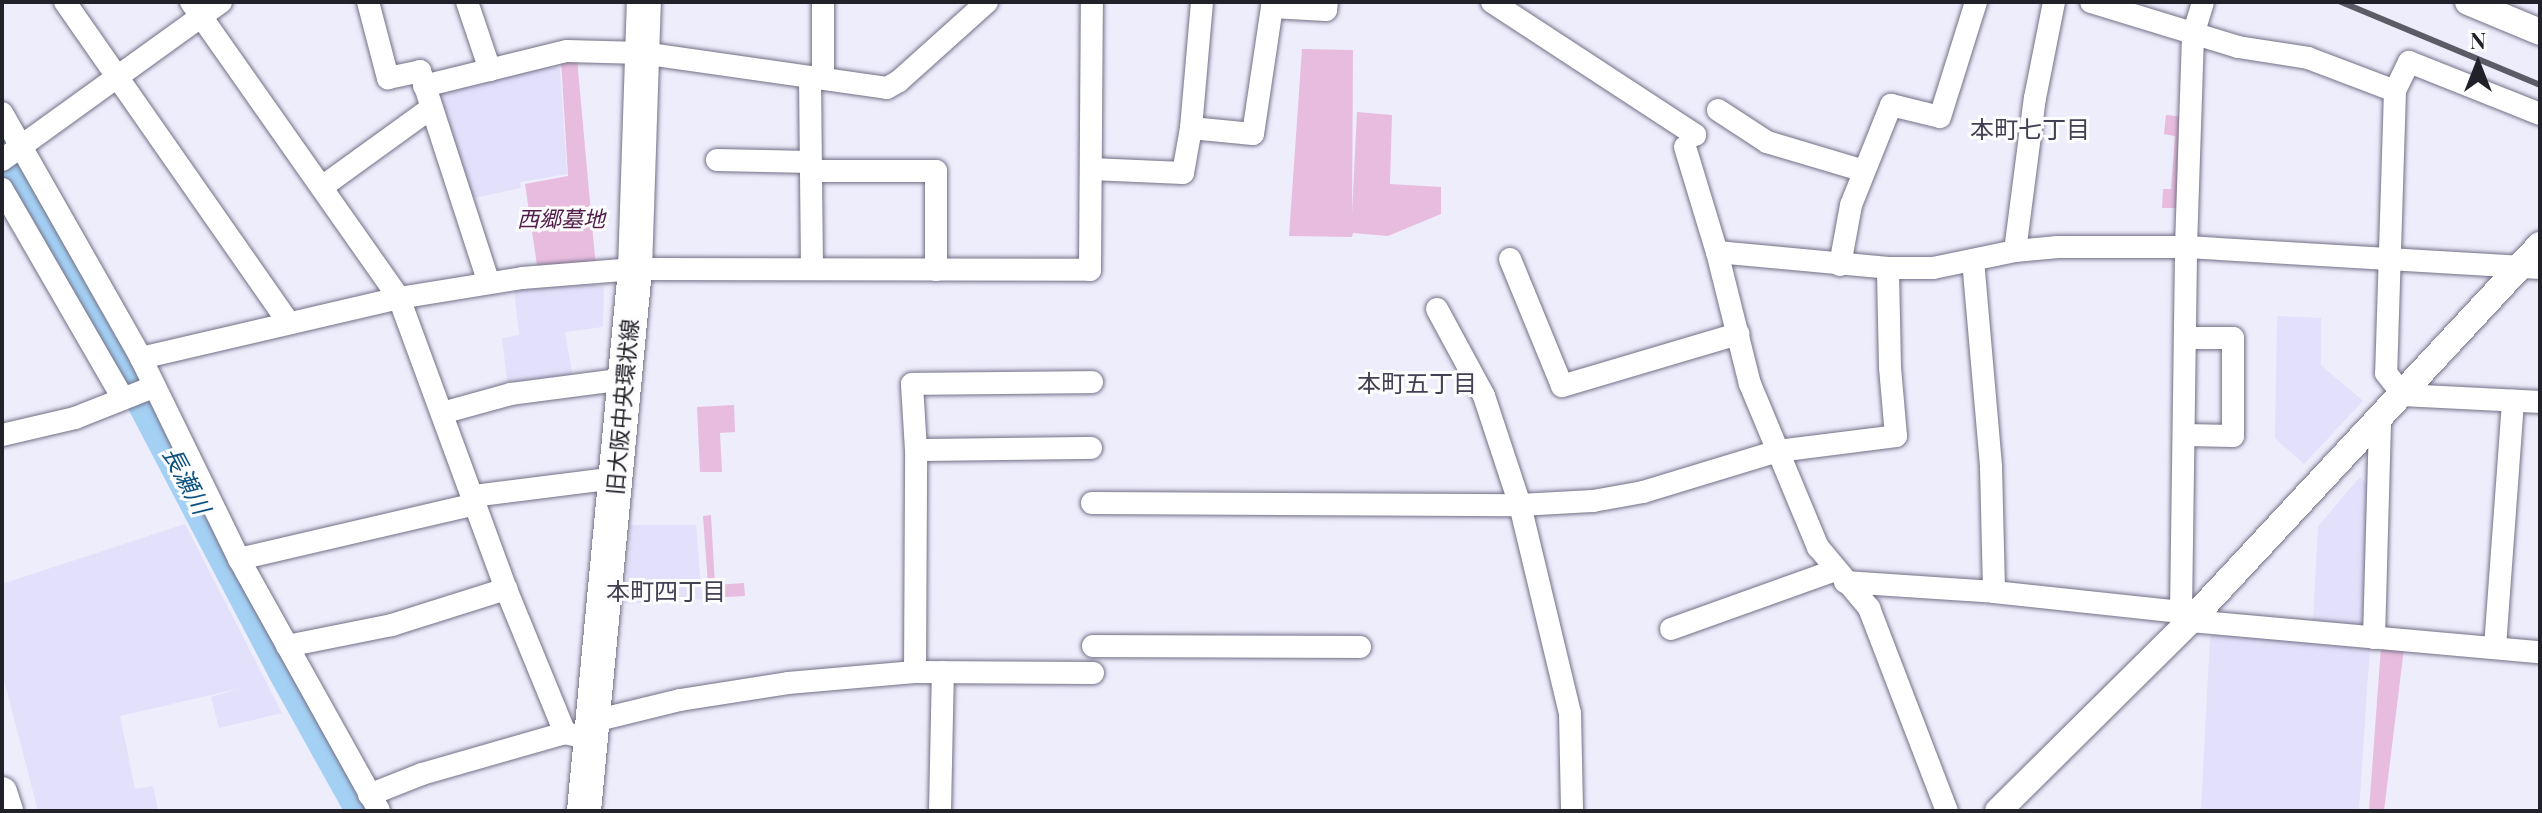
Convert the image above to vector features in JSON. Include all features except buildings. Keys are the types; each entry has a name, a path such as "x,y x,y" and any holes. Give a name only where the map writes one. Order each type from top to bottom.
{"main road":[{"name":"旧大阪中央環状線","path":"584,811 583,731 616,478 635,269 644,2"},
{"path":"2,792 8,811"}],"street":[{"path":"65,2 288,322"},
{"path":"12,152 115,77 196,9 221,2"},
{"path":"368,2 388,78 420,71 489,283"},
{"path":"467,2 490,70"},
{"path":"812,269 811,166 823,2"},
{"path":"322,187 428,97 490,70 567,51 642,53 887,88 899,81 987,2"},
{"path":"141,358 399,298 489,283 635,269 1090,270 1092,2"},
{"path":"1091,169 1183,173 1191,128 1202,2"},
{"path":"1191,128 1253,134 1272,7 1326,10 1327,2"},
{"path":"1492,2 1690,141 1750,384 1818,547 1869,608 1947,811"},
{"path":"1840,265 1851,205 1891,105 1940,117 1976,2"},
{"path":"2015,251 2021,188 2054,2"},
{"path":"2091,2 2238,47 2308,58 2395,91"},
{"path":"2186,617 2186,247 2193,35 2203,2"},
{"path":"2468,2 2540,32"},
{"path":"196,9 399,298 506,589 583,731"},
{"path":"2540,114 2409,62 2395,91 2386,373 2403,395 2540,402"},
{"path":"1718,110 1767,142 1864,171"},
{"path":"2,113 12,152 141,358 138,393"},
{"path":"717,160 936,171 936,270"},
{"path":"2,189 138,393 239,559 374,803 422,774 583,731 680,700 788,683 915,672 1093,673"},
{"path":"1998,811 2531,267 2540,245"},
{"path":"1717,252 1840,265 1933,268 2015,251 2058,247 2186,247 2531,267"},
{"path":"1510,259 1562,386 1738,334"},
{"path":"1973,260 1991,467 1994,592"},
{"path":"1092,503 1520,505 1593,501 1643,492 1778,451 1896,436 1888,268"},
{"path":"1437,309 1484,396 1520,505 1570,713 1572,811"},
{"path":"2185,338 2233,338 2233,436 2185,435"},
{"path":"442,413 511,394 625,379"},
{"path":"915,672 916,450 912,384 1092,382"},
{"path":"2,435 75,418 138,393"},
{"path":"2495,647 2513,401"},
{"path":"2374,638 2380,421"},
{"path":"916,450 1091,448"},
{"path":"239,559 474,500 616,478"},
{"path":"1671,629 1840,576 2374,638 2540,652"},
{"path":"287,646 392,625 506,589"},
{"path":"1093,646 1360,647"},
{"path":"940,811 943,672"}],"shaded area":[{"path":"550,67 560,69 567,174 520,182 521,188 470,199 434,101 441,90"},
{"path":"581,283 604,286 603,327 565,332 573,378 508,389 502,338 519,335 514,290"},
{"path":"2277,316 2321,318 2321,365 2363,401 2304,464 2275,438"},
{"path":"2360,477 2373,489 2370,618 2361,627 2313,622 2318,526"},
{"path":"185,524 282,713 219,728 211,697 241,688 120,716 135,789 153,786 158,811 38,811 2,672 2,584"},
{"path":"631,525 696,525 702,599 625,604"},
{"path":"2220,626 2370,645 2359,811 2201,811 2210,638"}],"green space":[{"path":"1302,49 1353,50 1352,214 1357,112 1392,115 1390,184 1441,187 1441,214 1388,236 1353,233 1352,237 1289,236"},
{"name":"西郷墓地","path":"561,59 577,59 596,268 538,272 525,184 568,176"},
{"path":"2166,115 2184,117 2179,208 2162,208 2163,189 2171,189 2175,136 2164,134"},
{"path":"734,405 735,432 720,433 722,472 700,472 697,407"},
{"path":"711,515 715,585 744,583 745,596 709,598 703,516"},
{"path":"2381,647 2404,648 2384,811 2369,811"}],"waterway":[{"name":"長瀬川","path":"2,154 137,385 286,669 365,811"}],"railway":[{"path":"2341,2 2540,85"}],"district":[{"name":"本町七丁目","path":"2030,129"},
{"name":"本町五丁目","path":"1417,383"},
{"name":"本町四丁目","path":"666,591"}]}
